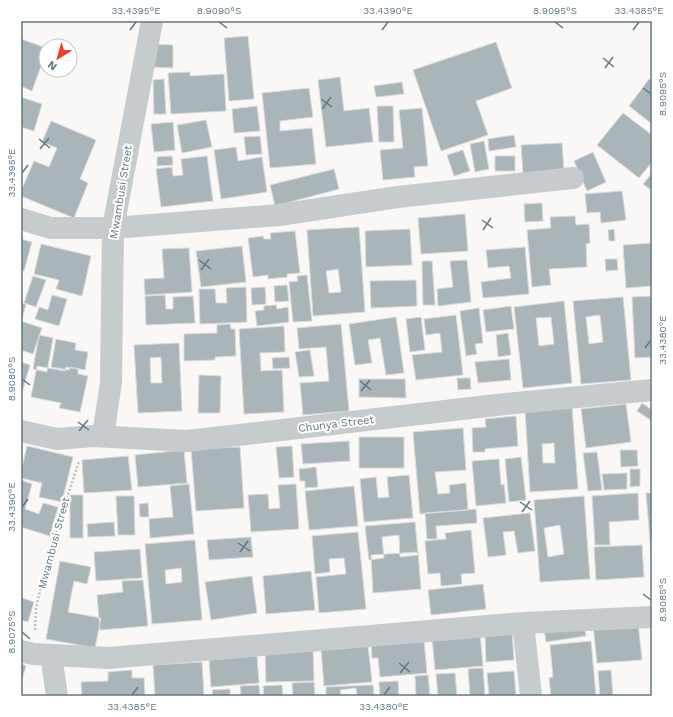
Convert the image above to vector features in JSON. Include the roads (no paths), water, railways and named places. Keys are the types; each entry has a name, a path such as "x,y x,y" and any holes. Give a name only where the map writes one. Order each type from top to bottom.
{"street":[{"name":"Mwambusi Street","path":"98,436 111,382 113,228 152,21"},
{"path":"21,219 51,228 113,228 279,215 398,197 573,178"},
{"name":"Chunya Street","path":"21,432 57,438 98,436 187,441 505,404 652,390"},
{"path":"35,653 108,658 523,623 652,617"},
{"path":"523,623 531,696"},
{"path":"35,653 57,696"}]}
